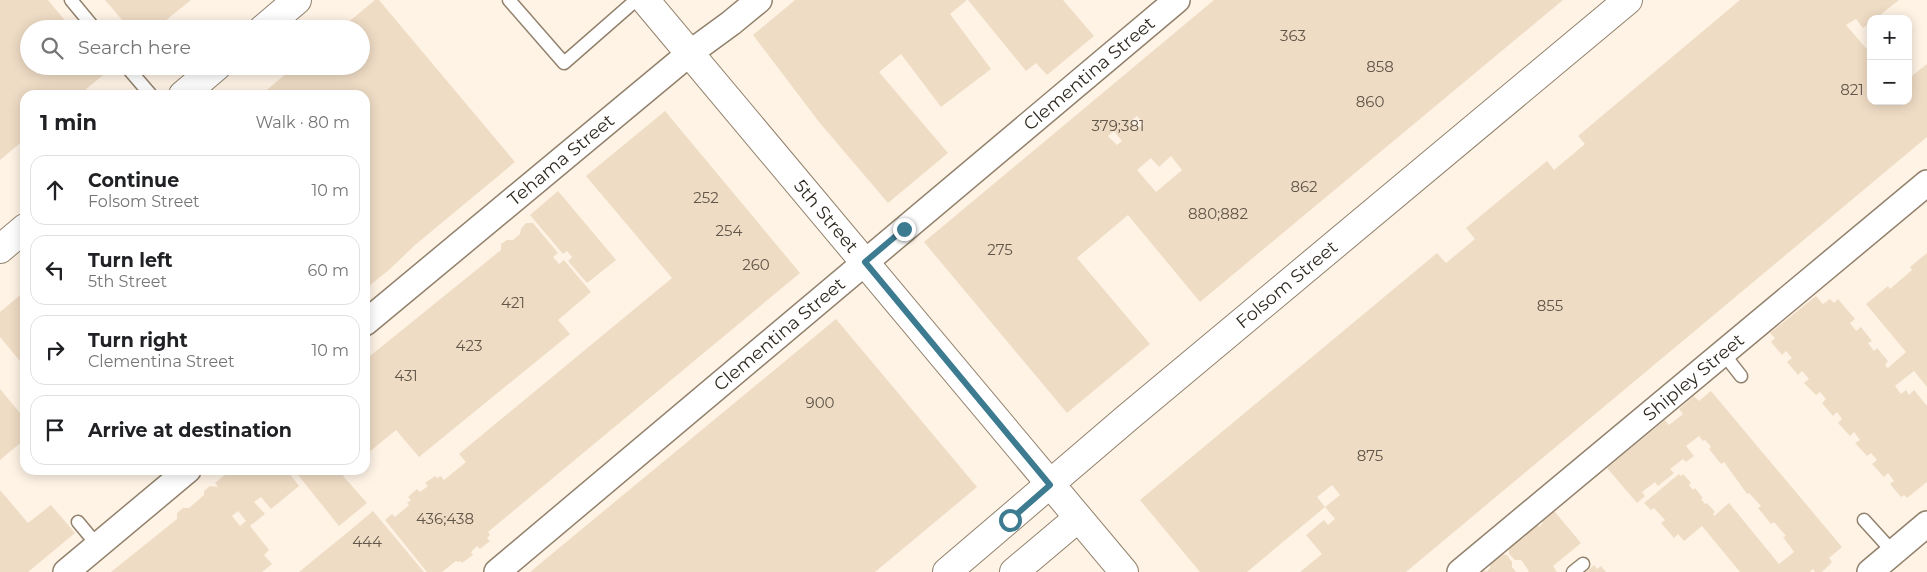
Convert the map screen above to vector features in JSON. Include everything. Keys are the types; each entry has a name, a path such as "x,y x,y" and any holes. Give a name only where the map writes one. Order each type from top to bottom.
{"main road":[{"path":"274,20 297,0"},
{"name":"5th Street","path":"645,0 1124,572"},
{"name":"Folsom Street","path":"947,572 1135,412 1628,0"},
{"path":"189,90 207,75"},
{"path":"0,249 20,232"},
{"path":"1014,572 1078,518"}],"street":[{"name":"Tehama Street","path":"370,319 690,52 731,23 758,0"},
{"name":"Clementina Street","path":"497,572 1177,0"},
{"name":"Shipley Street","path":"1460,572 1927,183"},
{"path":"66,572 182,475"},
{"path":"1870,572 1927,524"}],"lane":[{"path":"71,0 88,20"},
{"path":"510,0 564,63 636,0"},
{"path":"134,75 147,90"},
{"path":"1724,354 1741,376"},
{"path":"1864,520 1893,552"},
{"path":"78,522 98,546"}],"building":[{"path":"0,0 48,0 65,20 20,20 20,75 103,75 85,90 20,90 20,143 0,160"},
{"path":"105,0 191,0 166,20 122,20"},
{"path":"375,0 379,0 515,162 370,285 370,90 267,90 284,75 370,75 370,20 351,20"},
{"path":"795,0 967,0 950,14 991,69 941,107 901,54 879,72 948,153 888,203 819,122 753,35"},
{"path":"968,0 1063,0 1094,36 1047,75 1036,63 1026,71"},
{"path":"1214,0 1563,0 1200,302 1128,215 1077,258 1150,344 1067,413 924,242","holes":["1137,116 1144,124 1137,129 1131,121","1114,131 1122,141 1117,145 1108,136","1171,156 1182,170 1156,192 1137,170 1151,158 1159,167"]},
{"path":"1740,0 1899,0 1880,15 1867,15 1867,25 1863,28 1856,19 1846,25 1867,49 1867,105 1912,105 1912,76 1927,64 1927,137 1406,572 1300,572 1322,554 1306,535 1324,520 1328,525 1335,519 1325,507 1247,572 1200,572 1140,500 1437,253 1446,263 1475,239 1466,228 1547,161 1554,170 1585,144 1578,136","holes":["1332,485 1340,495 1325,507 1317,497"]},
{"path":"665,111 800,273 488,532 490,535 487,538 490,541 480,549 477,546 471,552 473,555 462,563 456,561 442,572 427,572 385,520 392,514 395,517 409,505 407,503 411,500 408,497 417,489 420,492 428,486 425,483 435,476 437,478 441,476 444,480 466,462 459,454 672,278 586,176"},
{"path":"558,191 616,260 587,283 568,261 572,257 567,251 563,254 530,215"},
{"path":"526,223 533,223 558,253 553,257 559,264 564,260 591,292 558,320 570,334 419,457 396,430 370,451 370,356 501,250 501,244 507,240 513,240 520,234 521,229"},
{"path":"1927,253 1927,387 1914,371 1895,386 1901,394 1906,390 1909,395 1914,390 1927,406 1927,482 1907,498 1904,495 1901,497 1890,484 1894,481 1888,473 1884,477 1872,464 1877,460 1871,453 1867,456 1855,443 1860,440 1854,432 1850,436 1838,423 1842,419 1837,412 1833,416 1822,403 1826,399 1820,392 1816,395 1804,383 1809,379 1802,371 1798,375 1787,362 1792,358 1786,351 1782,355 1771,342 1775,338 1770,333 1816,296 1823,304 1830,299 1834,303 1838,299 1855,319 1850,323 1856,331 1861,327 1872,341 1868,343 1874,351 1877,348 1888,361 1885,365 1888,368 1906,352 1866,304 1888,286 1890,289 1912,270 1910,267"},
{"path":"20,295 20,361 0,337 0,312"},
{"path":"836,319 977,487 875,572 530,572"},
{"path":"0,389 20,413 20,443 0,460"},
{"path":"1711,391 1842,547 1829,558 1832,562 1822,572 1815,572 1813,569 1810,572 1740,572 1702,526 1684,541 1678,534 1674,538 1661,523 1665,520 1654,508 1651,510 1644,503 1679,474 1681,476 1683,474 1691,483 1689,485 1693,490 1695,488 1705,504 1707,503 1715,512 1714,516 1729,503 1779,564 1794,552 1783,537 1786,536 1774,522 1771,524 1758,508 1761,506 1749,493 1747,494 1724,462 1721,464 1709,449 1711,447 1699,436 1686,446 1694,456 1686,462 1683,459 1670,469 1674,473 1658,486 1655,482 1642,492 1645,496 1637,503 1607,468 1665,420 1669,425 1683,414 1679,409 1694,396 1699,401"},
{"path":"225,475 291,475 299,486 271,509 261,497 254,502 265,514 250,526 269,550 264,555 272,564 262,572 111,572 177,519 177,513 183,508 189,508 204,495 204,491 210,486 218,487 215,483","holes":["238,511 246,521 240,526 232,516"]},
{"path":"298,475 344,475 343,476 367,503 339,526"},
{"path":"0,490 28,523 51,505 75,533 28,572 0,572"},
{"path":"373,511 424,572 299,572 348,532"},
{"path":"1550,512 1555,512 1581,543 1553,566 1557,572 1528,572 1521,560 1515,560 1509,554 1509,546 1518,538 1522,539 1526,536 1536,523 1539,527 1543,523 1541,520"},
{"path":"1499,554 1507,555 1516,572 1486,572 1490,568 1490,561"},
{"path":"1594,565 1597,569 1601,566 1606,572 1586,572"}],"route":[{"path":"904,229 865,262 1050,485 1010,520"}]}
